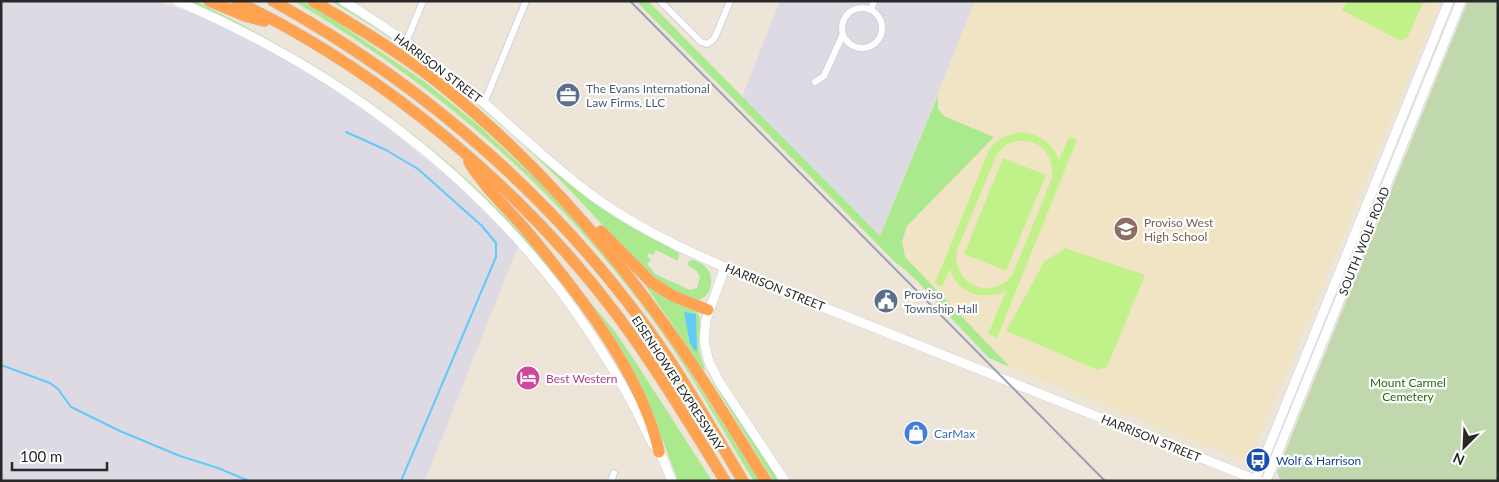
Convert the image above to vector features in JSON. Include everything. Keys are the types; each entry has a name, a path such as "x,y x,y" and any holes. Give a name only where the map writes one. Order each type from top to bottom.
{"highway":[{"path":"209,1 245,16 281,25"},
{"name":"EISENHOWER EXPRESSWAY","path":"236,1 281,25 360,74 403,104 463,152 534,219 602,296 655,369 725,481"},
{"name":"EISENHOWER EXPRESSWAY","path":"273,1 359,52 437,109 492,155 555,217 607,276 664,351 743,481"},
{"path":"314,1 375,38 430,77 477,115 524,160 602,243 644,297 683,351 766,481"},
{"path":"463,152 479,179 542,250 596,323 618,357 640,398 648,416 659,452"},
{"path":"524,160 539,166 651,282 672,296 708,310"}],"main road":[{"path":"177,1 259,40 333,84 423,150 486,206 530,254 578,315 619,380 659,452 672,481"},
{"name":"HARRISON STREET","path":"343,1 406,42 484,104 556,167 597,199 665,240 725,267 1257,480"},
{"name":"SOUTH WOLF ROAD","path":"1257,480 1449,1"},
{"name":"SOUTH WOLF ROAD","path":"1266,481 1461,1"},
{"path":"725,267 706,320 704,341 708,362 785,481"}],"street":[{"path":"406,42 423,1"},
{"path":"484,104 526,1"},
{"path":"660,1 701,42 710,44 716,35 730,1"},
{"path":"871,10 874,1"},
{"path":"816,82 824,76 843,34 843,25 847,15 861,8 871,10 878,15 882,25 881,35 876,44 866,48 857,48 848,43 843,34"},
{"path":"611,481 614,472"}],"shaded area":[{"path":"1,1 156,1 216,23 295,65 391,131 454,182 518,246 425,481 1,481"},
{"path":"780,1 975,1 880,236 742,97"},
{"name":"Proviso West High School","path":"975,1 1440,1 1249,463 1010,367 905,257 902,241 907,226 994,137 944,116 938,110 937,104 938,95"}],"green space":[{"path":"187,1 194,1 205,6 303,59 396,121 440,156 481,193 520,233 556,275 555,277 511,226 438,158 243,27"},
{"path":"294,1 302,1 337,22 425,82 478,125 538,181 626,280 668,338 760,481 754,481 658,327 620,277 580,230 538,186 447,105 347,34"},
{"path":"331,1 335,1 357,15 440,72 576,189 627,223 679,253 678,261 656,250 653,255 649,253 647,257 651,260 647,264 655,274 690,290 697,288 700,277 696,270 687,265 689,261 693,260 704,265 708,270 711,280 711,286 706,295 698,300 687,298 668,288 647,273 564,184 510,133 424,62 363,20"},
{"path":"636,1 648,1 880,236 938,95 938,109 944,116 994,137 907,226 902,241 905,257 1010,367 989,358 918,282 895,262"},
{"path":"1347,1 1424,1 1407,38 1401,41 1342,10"},
{"name":"Mount Carmel Cemetery","path":"1468,1 1498,1 1498,481 1286,481 1280,479 1277,472"},
{"path":"1019,133 1030,133 1046,141 1059,160 1069,137 1077,140 997,338 988,334 1006,291 989,295 972,293 965,290 959,284 950,269 942,287 935,283 989,150 1000,139","holes":["1025,141 1033,142 1044,150 1051,163 1052,178 1013,274 1004,283 995,287 984,288 975,286 960,272 957,262 957,250 997,154 1007,144"]},
{"path":"1003,158 1046,175 1006,271 964,254"},
{"path":"1065,248 1145,275 1107,367 1098,370 1006,331 1044,262"},
{"path":"642,280 698,313 700,318 699,350 704,371"},
{"path":"585,296 613,329 631,355 712,481 678,481 660,433 583,298"},
{"path":"709,376 775,472 777,481 773,480"}],"water":[{"path":"684,312 696,314 697,350 695,351 690,343"}],"waterway":[{"path":"346,132 386,150 418,169 482,226 496,243 496,257 401,481"},
{"path":"1,365 50,383 58,389 71,407 120,431 180,456 218,468 249,481"}],"railway":[{"path":"630,1 1105,481"}],"place":[{"name":"The Evans International Law Firms, LLC","path":"568,95"},
{"name":"Proviso West High School","path":"1126,229"},
{"name":"Proviso Township Hall","path":"886,301"},
{"name":"Best Western","path":"528,378"},
{"name":"CarMax","path":"916,433"},
{"name":"Wolf & Harrison","path":"1258,460"}]}
